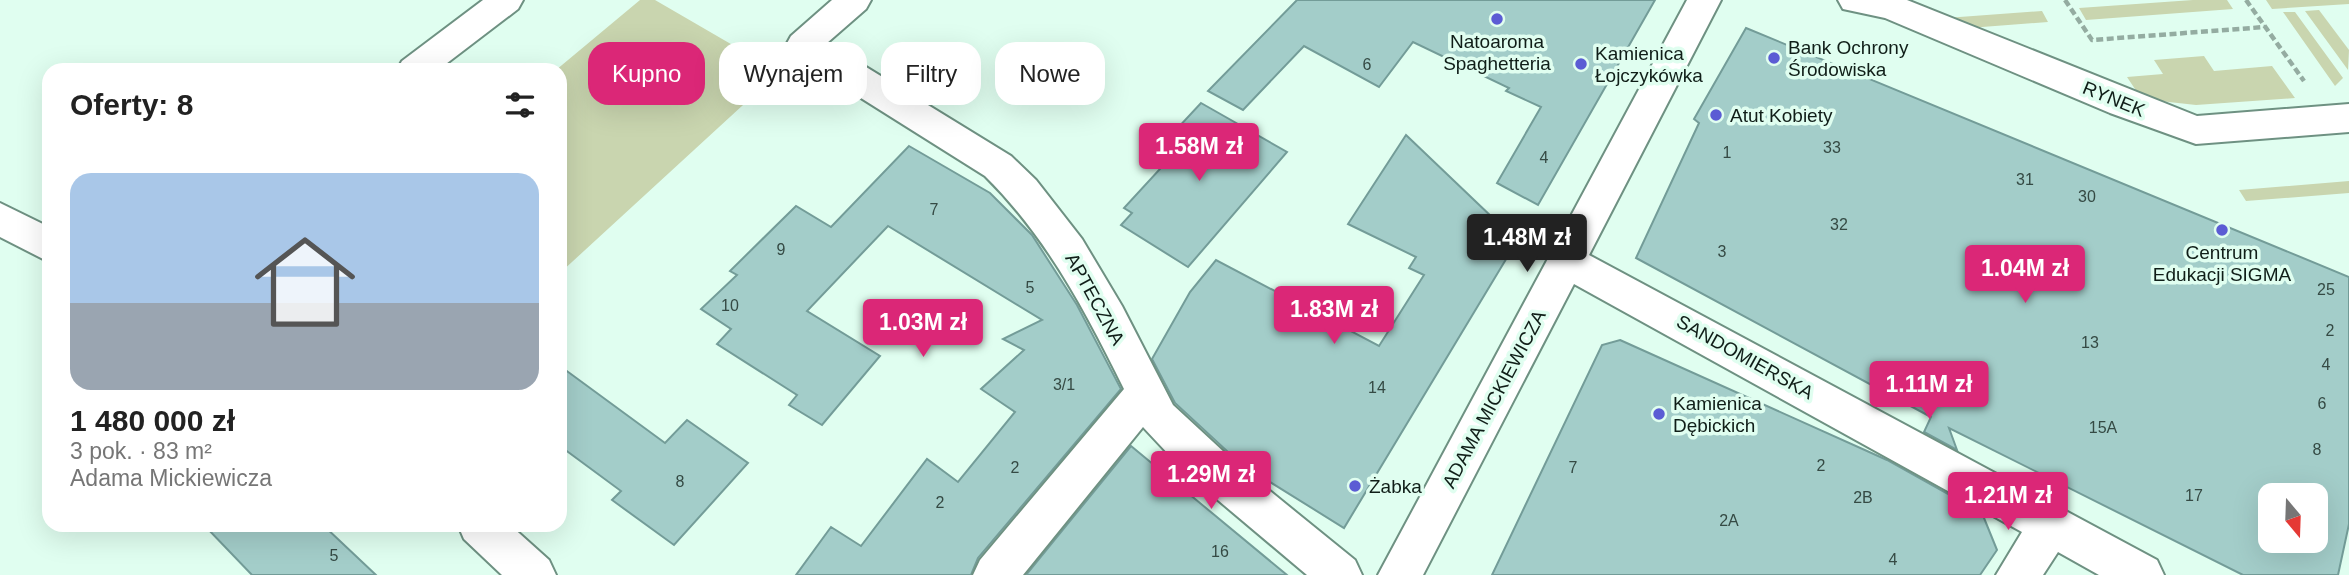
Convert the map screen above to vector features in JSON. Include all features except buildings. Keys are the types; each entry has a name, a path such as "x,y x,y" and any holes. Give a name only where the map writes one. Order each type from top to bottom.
{"street":[{"path":"423,63 506,0"},
{"name":"APTECZNA","path":"855,0 803,46 998,166 1018,183 1070,253 1159,418 1252,505 1340,575"},
{"name":"ADAMA MICKIEWICZA","path":"1399,575 1704,0"},
{"name":"RYNEK","path":"1855,0 1889,3 2122,103 2196,130 2349,118"},
{"path":"0,218 42,242"},
{"name":"SANDOMIERSKA","path":"1567,262 2142,575"},
{"path":"995,575 1146,393"},
{"path":"2018,575 2052,524"},
{"path":"487,532 534,575"}],"path":[{"path":"2065,0 2092,40 2265,27"},
{"path":"2246,0 2308,86"}],"green space":[{"path":"640,0 655,0 727,42 719,42 719,105 743,105 567,267 567,63 564,63 588,43 588,105 705,105 705,42 590,42"},
{"path":"2227,0 2233,9 2086,20 2079,8"},
{"path":"2266,0 2349,0 2349,4 2272,9"},
{"path":"2319,10 2349,50 2348,70 2305,11"},
{"path":"2042,11 2048,22 1969,28 1946,18"},
{"path":"2283,12 2295,12 2343,78 2335,86"},
{"path":"2204,56 2214,71 2272,66 2295,98 2196,105 2160,101 2139,95 2127,77 2163,74 2154,60"},
{"path":"2349,181 2349,193 2246,201 2239,190"}],"place":[{"name":"Natoaroma Spaghetteria","path":"1497,19"},
{"name":"Bank Ochrony Środowiska","path":"1774,58"},
{"name":"Kamienica Łojczykówka","path":"1581,64"},
{"name":"Atut Kobiety","path":"1716,115"},
{"name":"Centrum Edukacji SIGMA","path":"2222,230"},
{"name":"Kamienica Dębickich","path":"1659,414"},
{"name":"Żabka","path":"1355,486"}]}
